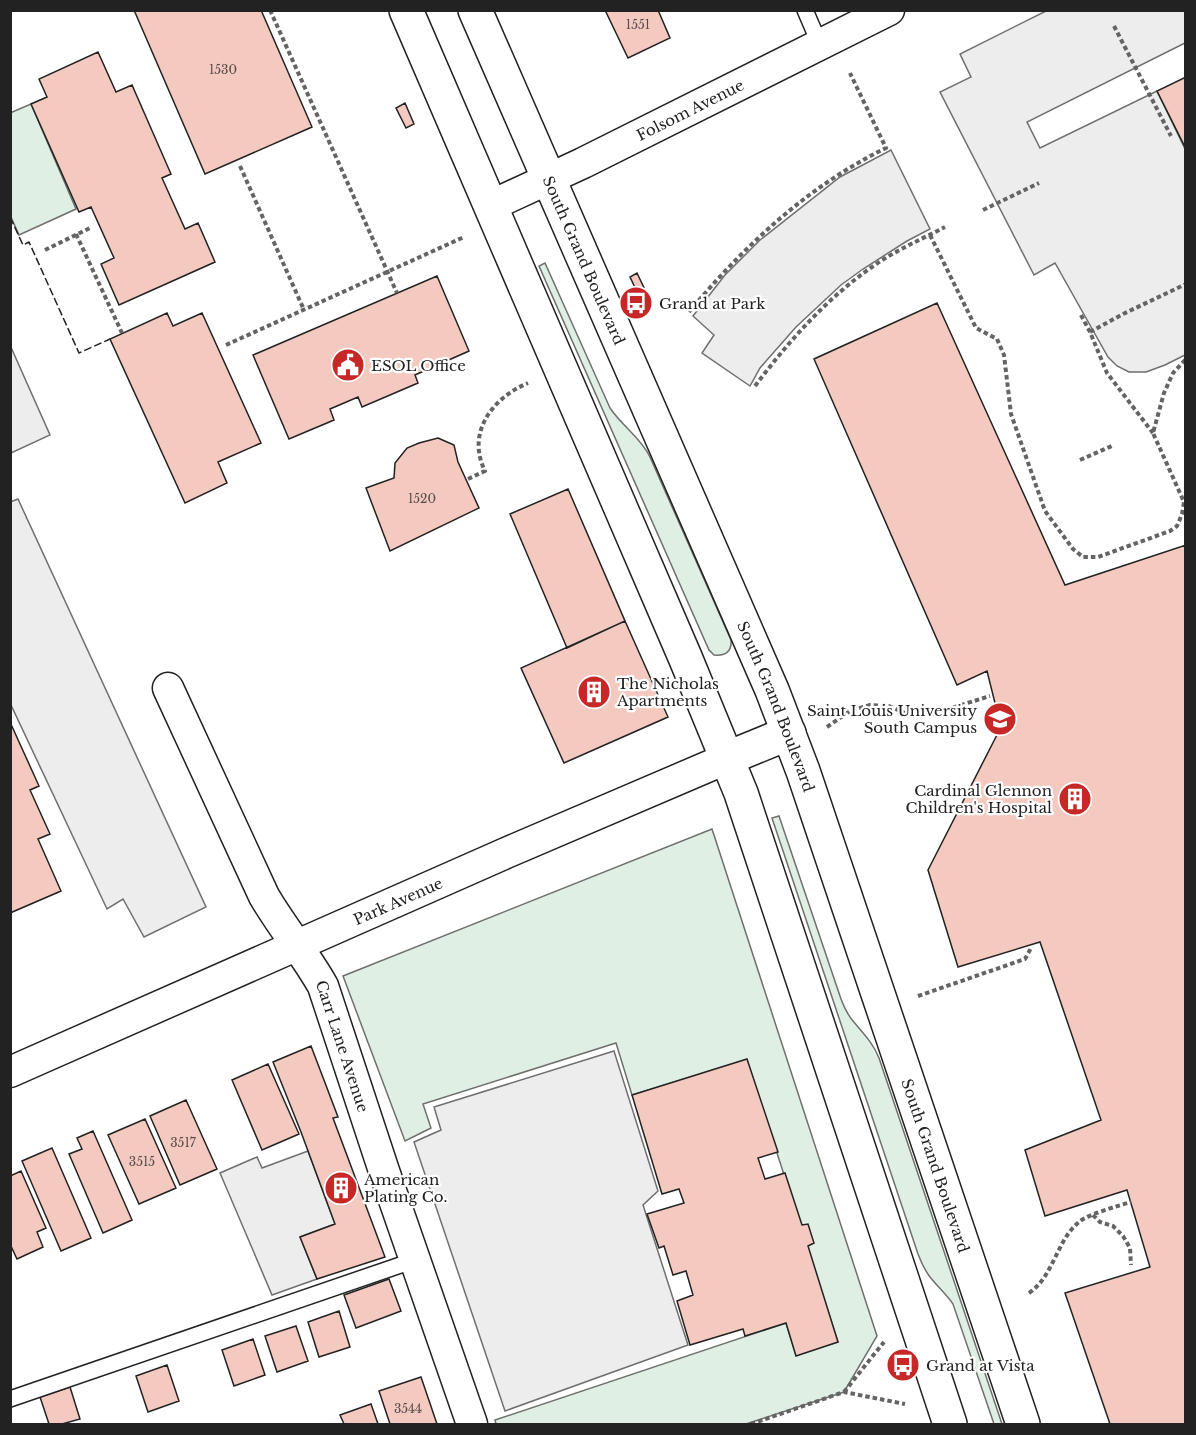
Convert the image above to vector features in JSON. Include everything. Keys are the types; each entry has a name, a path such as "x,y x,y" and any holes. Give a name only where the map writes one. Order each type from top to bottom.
{"main road":[{"path":"406,10 728,759 752,823 950,1425"},
{"name":"South Grand Boulevard","path":"475,10 753,643 789,733 1023,1425"},
{"name":"Park Avenue","path":"728,759 789,733"}],"street":[{"name":"Folsom Avenue","path":"490,206 889,10"},
{"name":"Carr Lane Avenue","path":"168,688 264,896 313,967 323,986 472,1425"},
{"name":"Park Avenue","path":"10,1072 496,858 728,759"}],"lane":[{"path":"805,10 820,45"},
{"path":"10,1399 415,1260"}],"path":[{"path":"270,10 396,293"},
{"path":"1114,26 1171,136"},
{"path":"689,312 740,254 788,210 858,161 886,148 849,73"},
{"path":"240,166 304,310"},
{"path":"983,210 1039,183"},
{"path":"45,250 92,227"},
{"path":"755,386 786,345 844,288 873,266 907,245 945,227"},
{"path":"76,234 123,333"},
{"path":"930,235 976,328 997,339 1004,355 1011,414 1045,511 1073,549 1083,557 1098,557 1170,531 1177,526 1184,502 1153,433 1107,373 1081,315"},
{"path":"226,345 464,237"},
{"path":"1090,332 1185,284"},
{"path":"1153,433 1164,393 1173,373 1185,360"},
{"path":"468,479 485,471 480,462 478,443 482,424 494,406 507,394 528,383"},
{"path":"1080,460 1114,445"},
{"path":"1179,489 1185,491"},
{"path":"827,727 850,711 870,705 889,706 905,713 929,715 990,696"},
{"path":"918,996 1025,959 1031,948"},
{"path":"1029,1293 1039,1286 1066,1236 1080,1220 1131,1202"},
{"path":"1093,1215 1100,1222 1113,1226 1123,1236 1130,1248 1131,1265"},
{"path":"844,1392 884,1342"},
{"path":"751,1425 844,1392 905,1404"}],"green space":[{"path":"31,104 76,209 19,235 11,217 10,113"},
{"path":"545,263 610,408 642,444 650,457 731,640 729,650 724,654 714,655 709,650 539,266"},
{"path":"779,816 842,1002 849,1016 871,1043 879,1058 1002,1424 994,1424 953,1304 928,1274 918,1254 772,818"},
{"path":"712,829 877,1336 844,1392 746,1424 496,1424 495,1420 786,1323 796,1355 838,1342 747,1060 632,1095 616,1043 423,1104 431,1128 405,1141 343,976"}],"shaded area":[{"path":"1046,11 1185,11 1185,43 1027,122 1040,148 1157,91 1185,149 1185,355 1146,372 1129,372 1117,366 1108,357 1055,263 1034,275 940,92 971,77 960,54"},
{"path":"891,150 930,229 907,241 841,285 796,327 760,368 750,386 702,353 714,335 693,316 725,275 760,240 840,177"},
{"path":"10,345 50,435 11,453 10,453"},
{"path":"18,499 206,907 144,937 123,899 107,909 11,705 10,502"},
{"path":"614,1051 658,1191 643,1205 688,1345 505,1411 414,1142 441,1130 434,1107"},
{"path":"308,1151 335,1224 300,1237 317,1279 272,1295 220,1173 257,1157 262,1168"}],"building":[{"path":"134,10 261,10 312,127 205,174"},
{"path":"605,10 658,10 670,38 628,58"},
{"path":"98,52 116,92 132,85 171,174 162,178 185,229 198,223 215,262 119,305 101,264 114,258 91,207 79,212 31,104 47,97 39,79"},
{"path":"1186,77 1186,149 1157,91"},
{"path":"405,103 414,124 406,128 396,108"},
{"path":"637,273 646,292 639,296 630,277"},
{"name":"ESOL Office","path":"437,276 469,351 415,375 418,383 362,407 358,397 330,409 334,420 289,439 253,355"},
{"name":"Cardinal Glennon Children's Hospital","path":"937,303 1065,585 1186,545 1186,1424 1110,1424 1065,1293 1150,1267 1127,1190 1045,1216 1025,1150 1101,1120 1040,942 958,967 928,870 1001,727 987,671 957,685 814,359"},
{"path":"167,313 173,326 202,313 261,443 218,462 227,483 185,503 110,339"},
{"path":"438,438 454,445 458,462 479,508 390,551 366,488 394,478 395,463 407,448"},
{"path":"568,489 625,621 567,648 510,514"},
{"name":"The Nicholas Apartments","path":"625,621 668,717 564,763 521,668"},
{"path":"10,722 39,786 30,790 50,834 38,839 61,891 10,913"},
{"name":"American Plating Co.","path":"311,1046 338,1117 333,1118 385,1257 317,1279 300,1237 335,1224 273,1062"},
{"path":"747,1059 778,1152 758,1158 765,1179 785,1173 802,1225 808,1224 814,1243 808,1246 838,1342 796,1356 786,1323 745,1336 743,1329 690,1345 677,1301 693,1295 686,1271 673,1275 664,1246 659,1248 647,1214 684,1203 679,1189 662,1194 632,1095"},
{"path":"268,1064 299,1134 262,1150 232,1080"},
{"path":"186,1100 217,1169 180,1185 150,1116"},
{"path":"145,1119 176,1188 139,1204 108,1135"},
{"path":"93,1131 132,1220 103,1233 69,1154 82,1149 77,1138"},
{"path":"52,1148 91,1238 61,1251 22,1161"},
{"path":"21,1171 46,1228 37,1232 43,1247 17,1259 10,1244 10,1176"},
{"path":"389,1279 401,1311 356,1328 344,1295"},
{"path":"339,1311 350,1347 319,1357 308,1322"},
{"path":"296,1326 308,1361 277,1372 265,1336"},
{"path":"253,1339 265,1375 234,1386 222,1350"},
{"path":"167,1365 179,1401 148,1412 136,1376"},
{"path":"421,1377 437,1424 390,1424 379,1391"},
{"path":"70,1387 80,1419 62,1424 49,1424 40,1397"},
{"path":"371,1404 378,1424 344,1424 340,1415"}],"fence":[{"path":"10,217 23,245 29,242 79,353 110,339"}],"place":[{"name":"Grand at Park","path":"636,303"},
{"name":"ESOL Office","path":"348,365"},
{"name":"The Nicholas Apartments","path":"594,692"},
{"name":"Saint Louis University South Campus","path":"1000,719"},
{"name":"Cardinal Glennon Children's Hospital","path":"1075,799"},
{"name":"American Plating Co.","path":"341,1188"},
{"name":"Grand at Vista","path":"903,1365"}]}
